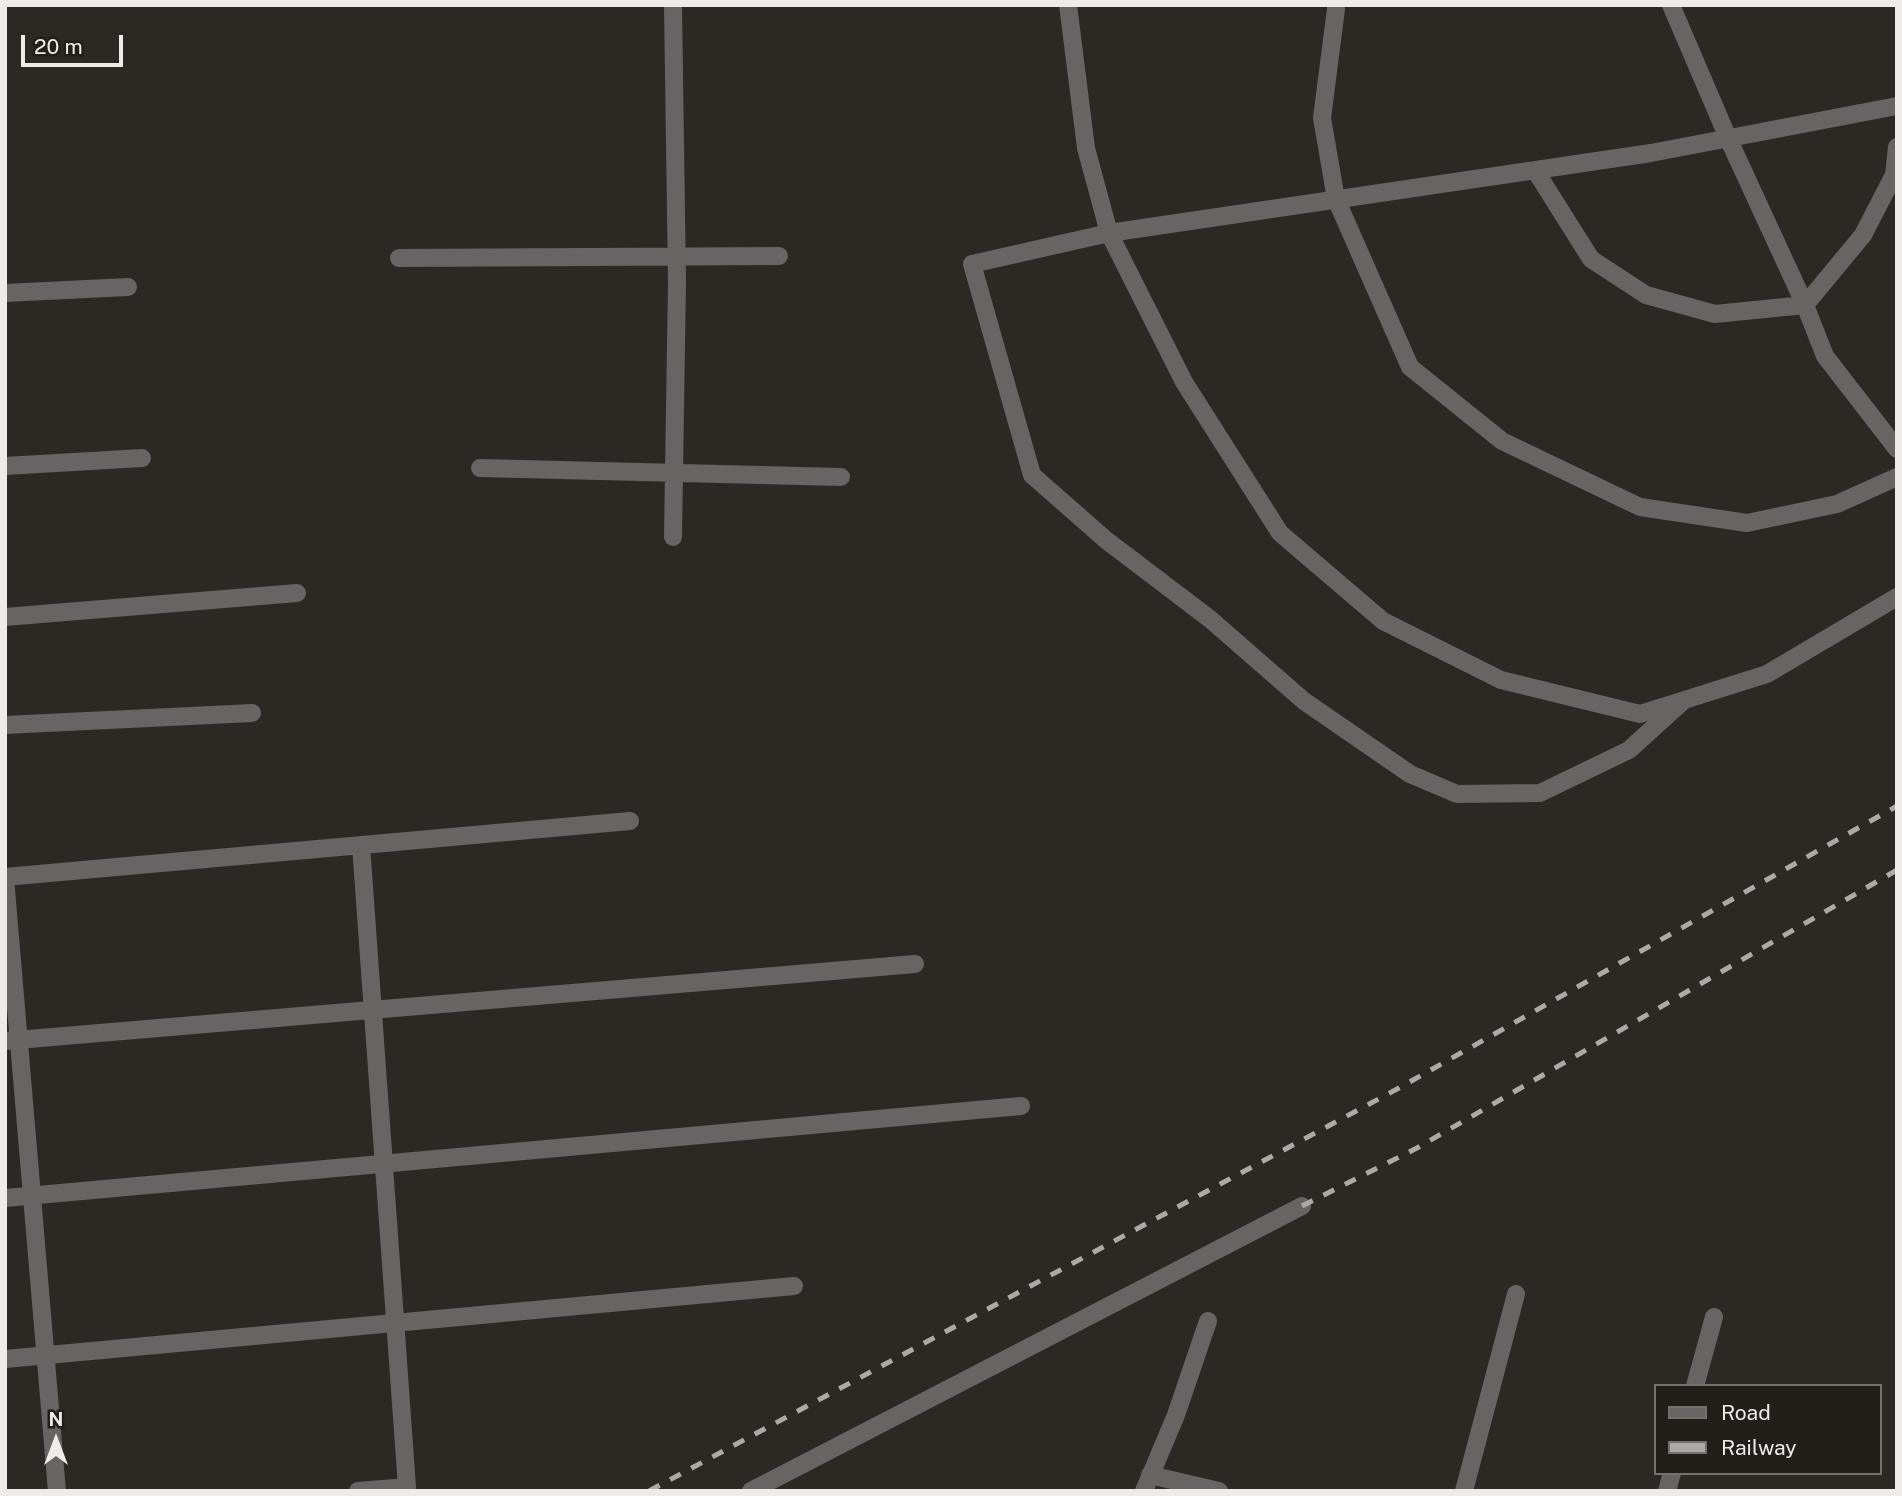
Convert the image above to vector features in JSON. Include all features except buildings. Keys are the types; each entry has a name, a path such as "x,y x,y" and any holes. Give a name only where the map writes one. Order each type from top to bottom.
{"street":[{"path":"673,5 676,256 673,537"},
{"path":"1068,5 1086,148 1109,233 1184,382 1280,533 1383,621 1501,680 1640,715 1767,674 1897,597"},
{"path":"1671,5 1728,138 1805,305 1825,356 1897,449"},
{"path":"1336,9 1322,118 1336,200 1410,367 1502,441 1640,507 1747,523 1837,504 1897,477"},
{"path":"1683,701 1629,750 1540,793 1457,794 1410,774 1304,701 1210,619 1106,540 1032,475 972,264 1109,233 1651,153 1897,106"},
{"path":"1535,170 1591,258 1646,295 1715,314 1805,305 1863,236 1894,175 1897,147"},
{"path":"399,258 779,256"},
{"path":"5,293 128,287"},
{"path":"5,466 142,458"},
{"path":"480,468 841,477"},
{"path":"5,617 297,593"},
{"path":"5,725 252,713"},
{"path":"57,1491 32,1195 12,1040 5,877 631,821"},
{"path":"358,1491 407,1487 361,845"},
{"path":"12,1040 915,964"},
{"path":"5,1198 1021,1106"},
{"path":"751,1491 1302,1206"},
{"path":"5,1359 794,1286"},
{"path":"1464,1491 1516,1294"},
{"path":"1696,1384 1714,1317"},
{"path":"1208,1321 1176,1415 1147,1483 1219,1491"}],"railway":[{"path":"649,1491 1399,1088 1897,806"},
{"path":"1302,1206 1417,1148 1897,870"}]}
